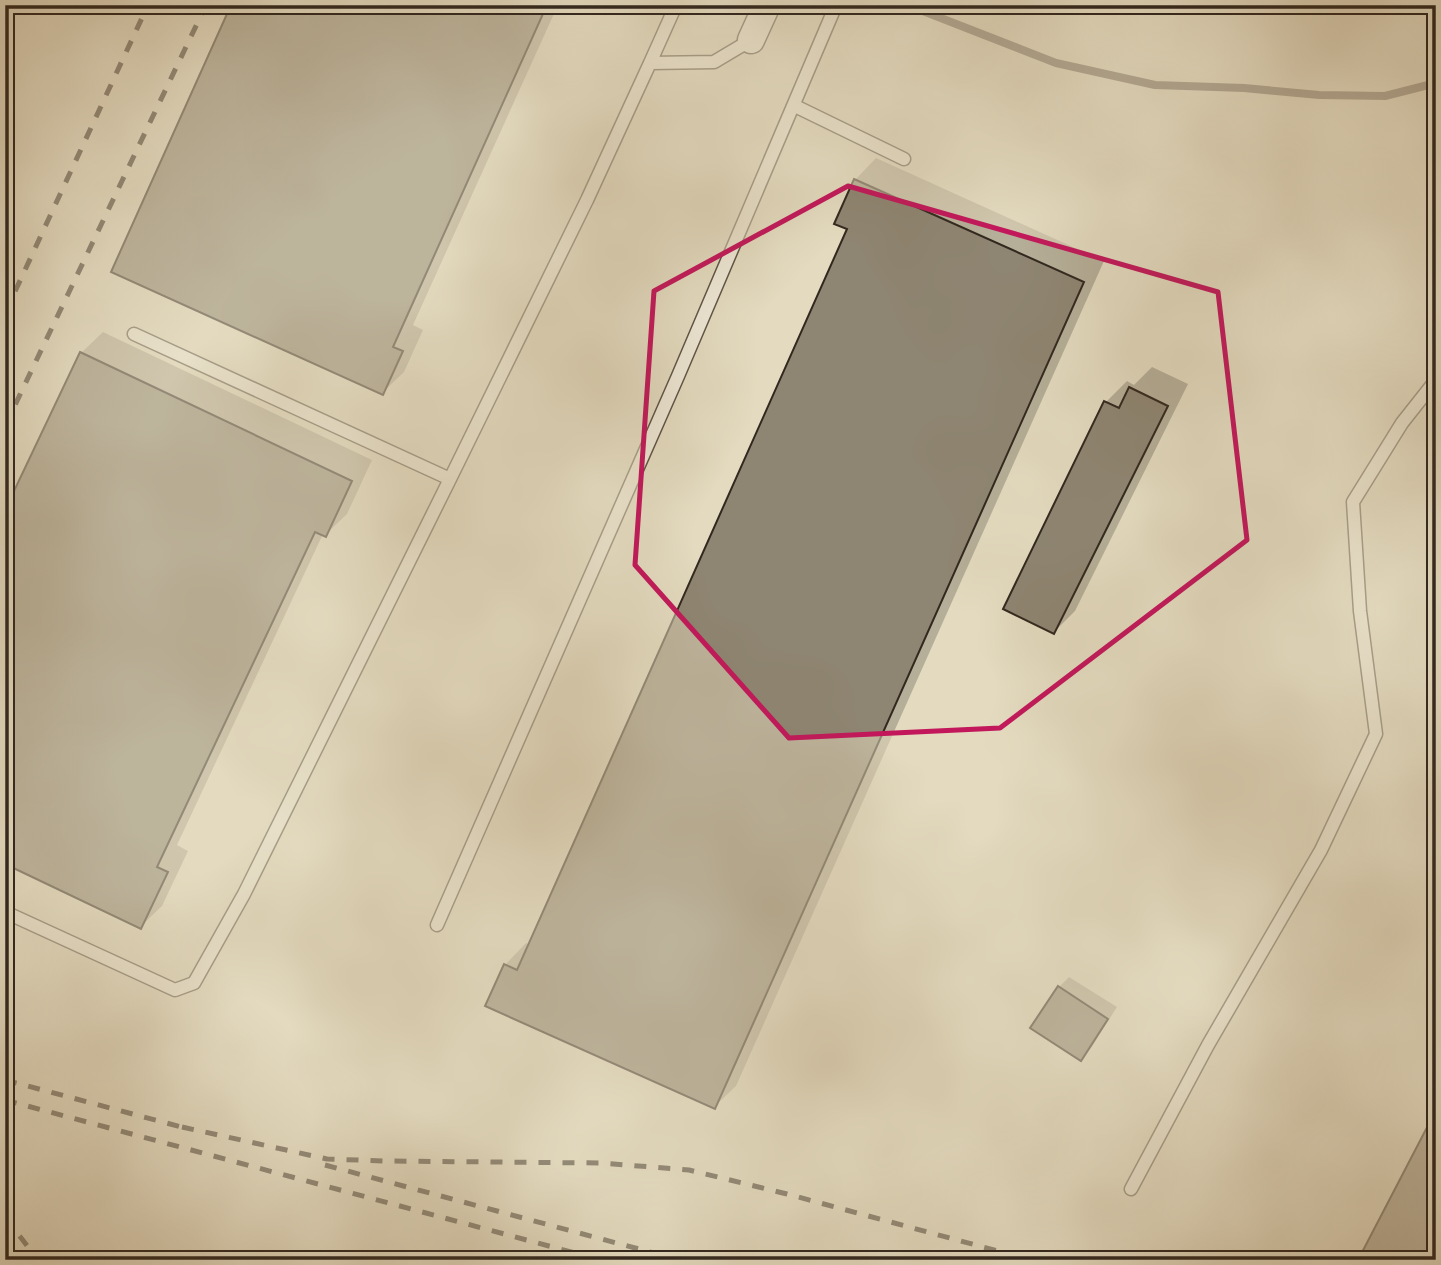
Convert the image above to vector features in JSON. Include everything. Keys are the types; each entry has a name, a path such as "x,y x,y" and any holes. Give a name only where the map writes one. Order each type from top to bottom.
{"street":[{"path":"751,40 767,5"}],"lane":[{"path":"5,912 175,990 194,983 244,894 450,479 587,200 676,5"},
{"path":"437,925 795,106 836,5"},
{"path":"650,63 713,62 751,40"},
{"path":"795,106 904,159"},
{"path":"134,334 450,479"},
{"path":"1131,1189 1208,1045 1321,850 1377,734 1360,611 1353,502 1402,423 1436,380"}],"highlighted area":[{"path":"848,186 1218,292 1247,540 1000,728 789,738 635,565 654,291"}],"building":[{"path":"231,5 547,5 393,347 403,351 383,395 111,272"},
{"path":"854,179 1084,282 715,1109 485,1006 504,964 517,970 847,229 834,224"},
{"path":"80,352 352,481 326,537 315,532 157,867 168,872 141,929 5,864 5,510"},
{"path":"1129,387 1168,406 1054,634 1003,609 1104,401 1119,408"},
{"path":"1058,986 1108,1019 1081,1061 1030,1028"},
{"path":"1435,1112 1436,1260 1358,1260"}],"waterway":[{"path":"910,6 1056,63 1155,85 1244,88 1319,95 1385,96 1436,83"}],"railway":[{"path":"5,313 148,5"},
{"path":"5,426 206,5"},
{"path":"5,1080 189,1129"},
{"path":"5,1100 601,1260"},
{"path":"182,1127 327,1159 601,1163 689,1170 1031,1260"},
{"path":"325,1165 680,1260"},
{"path":"5,1217 38,1260"}]}
